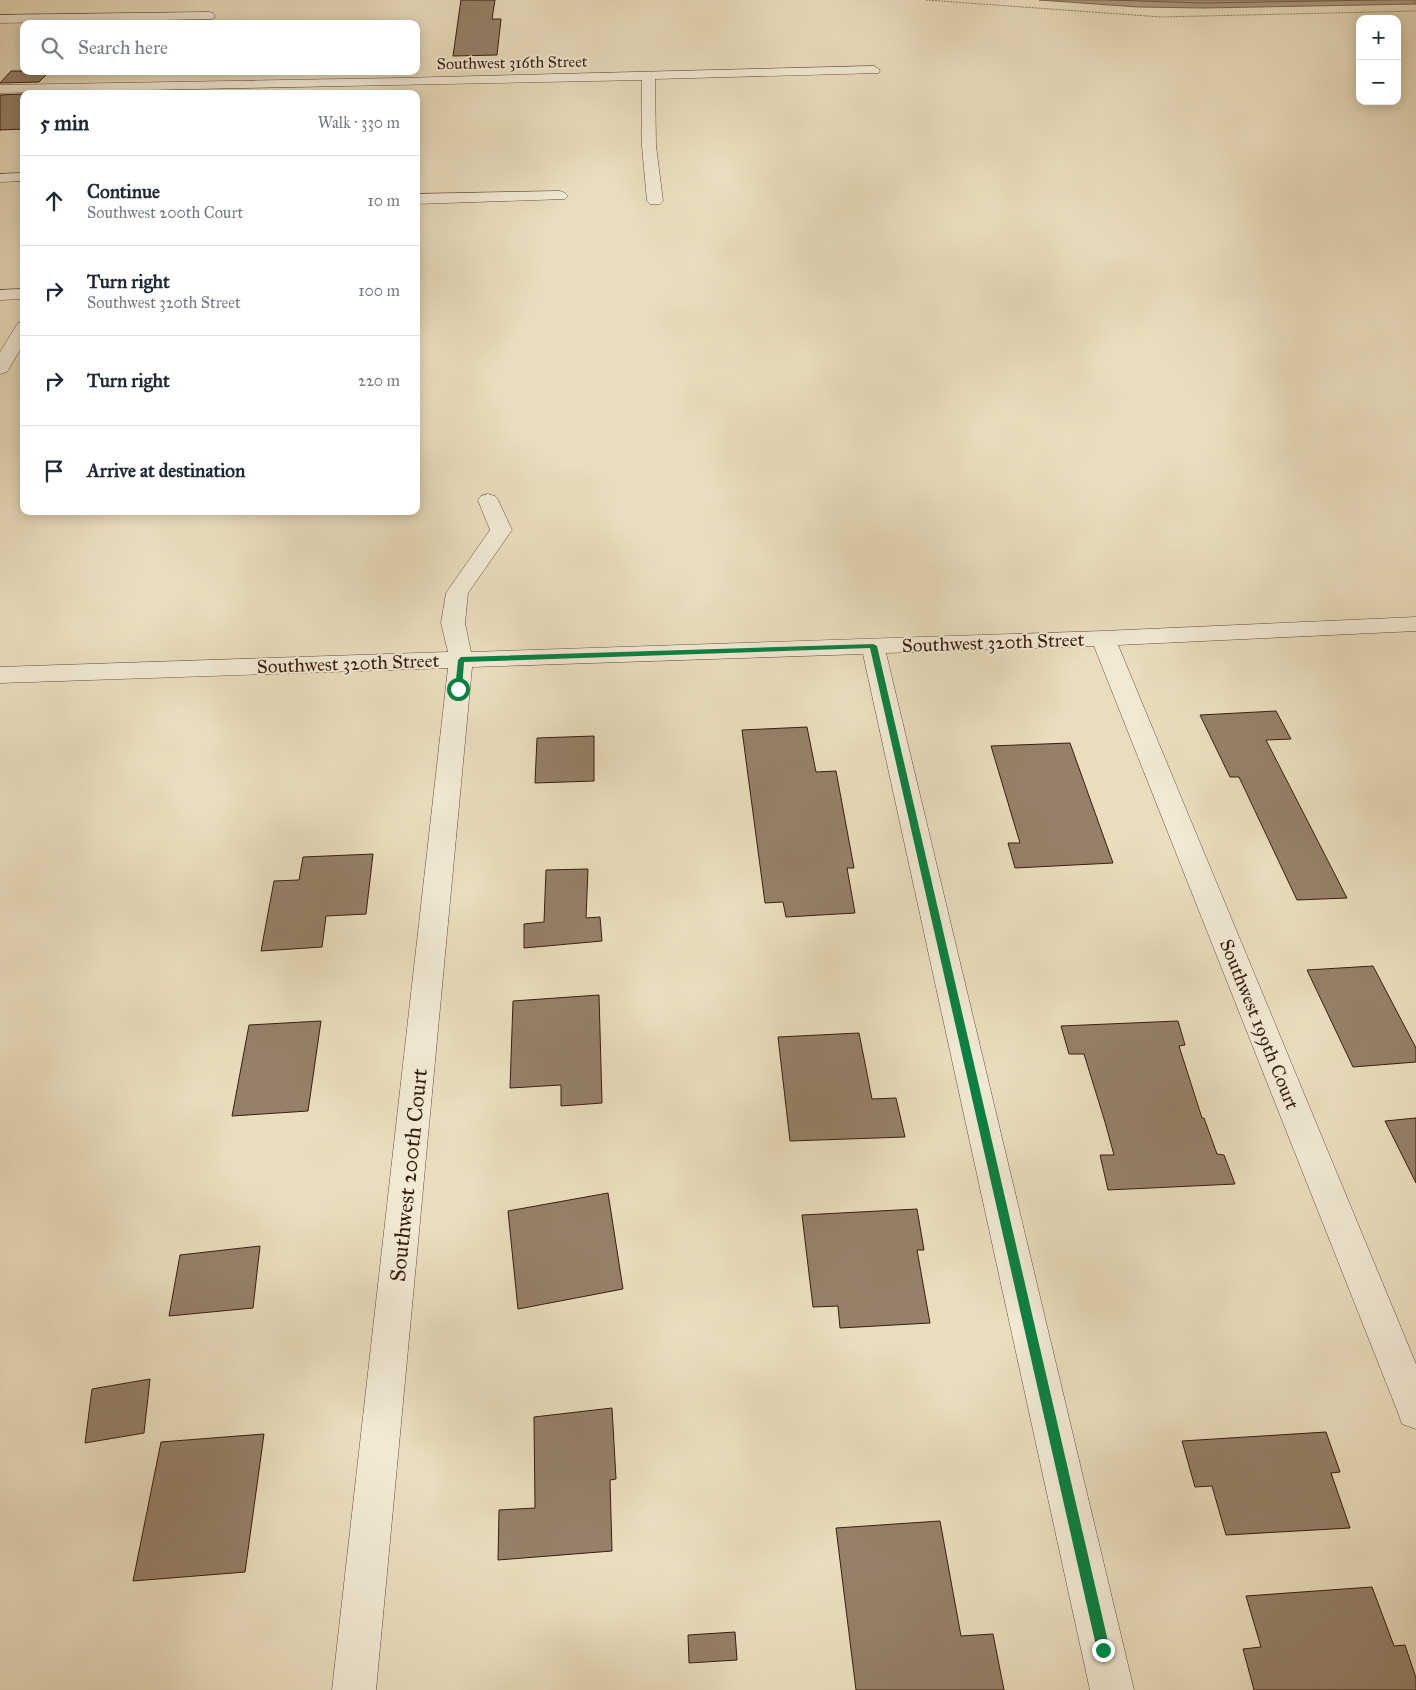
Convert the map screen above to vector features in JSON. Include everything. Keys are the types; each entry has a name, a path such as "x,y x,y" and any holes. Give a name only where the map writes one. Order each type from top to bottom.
{"street":[{"path":"0,19 206,20"},
{"name":"Southwest 316th Street","path":"0,89 164,90 874,70"},
{"path":"164,90 173,75"},
{"path":"648,76 649,146 655,201"},
{"path":"0,178 20,177"},
{"path":"420,199 560,196"},
{"path":"0,295 20,294"},
{"path":"0,368 20,334"},
{"name":"Southwest 200th Court","path":"354,1690 461,660 453,623 457,593 501,530 488,500"},
{"name":"Southwest 320th Street","path":"0,674 1103,638 1416,624"},
{"name":"Southwest 199th Court","path":"1103,638 1416,1410"},
{"path":"873,646 1112,1690"}],"path":[{"path":"926,0 1162,17 1416,11"}],"water":[{"path":"1039,0 1416,0 1416,4 1204,8 1138,7"}],"building":[{"path":"461,0 495,0 492,19 501,19 497,55 453,56"},
{"path":"11,71 20,71 20,75 46,75 39,82 0,83"},
{"path":"20,94 20,129 0,130 0,95"},
{"path":"1276,711 1291,739 1266,740 1347,898 1297,900 1239,777 1230,777 1200,715"},
{"path":"807,727 816,772 836,771 854,868 847,868 855,913 786,917 783,902 765,903 742,730"},
{"path":"594,736 594,781 535,783 537,738"},
{"path":"1070,743 1113,863 1015,868 1008,843 1020,843 991,746"},
{"path":"373,854 366,914 326,916 322,947 261,951 274,881 299,880 303,857"},
{"path":"588,869 586,918 600,917 602,941 524,948 524,924 544,922 546,870"},
{"path":"1373,966 1416,1048 1416,1062 1353,1067 1307,970"},
{"path":"599,995 602,1103 561,1106 561,1085 510,1088 513,1001"},
{"path":"321,1021 308,1111 232,1116 249,1025"},
{"path":"1178,1021 1185,1045 1179,1046 1202,1118 1204,1118 1217,1154 1224,1155 1235,1184 1108,1190 1100,1155 1114,1155 1105,1122 1084,1054 1069,1054 1061,1026"},
{"path":"859,1033 872,1099 896,1098 905,1137 790,1141 778,1037"},
{"path":"1416,1118 1416,1183 1385,1121"},
{"path":"608,1193 623,1289 518,1309 508,1211"},
{"path":"917,1209 924,1250 917,1250 930,1323 840,1328 838,1306 813,1307 802,1215"},
{"path":"260,1246 253,1308 169,1316 180,1255"},
{"path":"150,1379 144,1433 85,1443 92,1389"},
{"path":"612,1408 616,1479 610,1480 612,1551 498,1560 499,1510 535,1508 534,1417"},
{"path":"1326,1432 1340,1472 1331,1473 1350,1528 1226,1535 1212,1486 1195,1487 1182,1441"},
{"path":"264,1434 245,1572 133,1581 161,1442"},
{"path":"940,1521 961,1636 993,1634 1004,1690 856,1690 836,1528"},
{"path":"1372,1587 1394,1646 1405,1645 1416,1678 1416,1690 1254,1690 1243,1649 1261,1647 1246,1596"},
{"path":"735,1632 737,1660 689,1663 688,1635"}],"route":[{"path":"458,689 461,660 873,646 1103,1650"}]}
